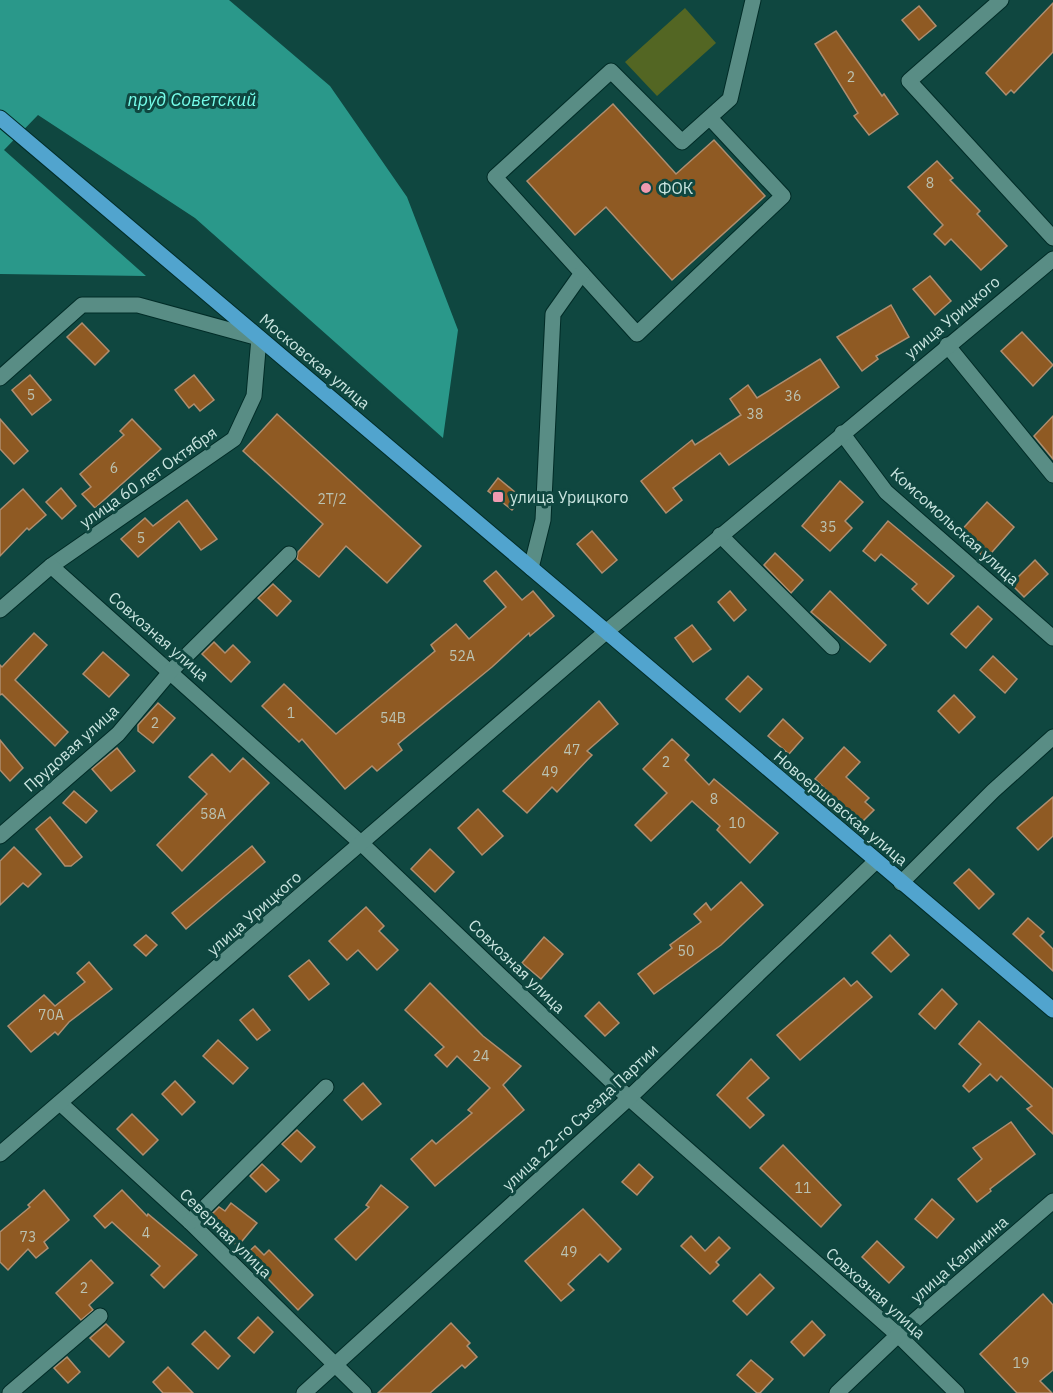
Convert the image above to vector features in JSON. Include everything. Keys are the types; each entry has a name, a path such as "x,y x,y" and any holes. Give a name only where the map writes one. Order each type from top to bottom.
{"main road":[{"name":"Московская улица","path":"0,118 607,631"},
{"name":"Новоершовская улица","path":"607,631 875,862 1053,1010"}],"street":[{"path":"711,118 783,196 637,334 495,177 611,71 682,142 730,99 753,0"},
{"path":"1001,0 909,81 1053,238"},
{"name":"улица Урицкого","path":"0,1154 607,631 947,345 1053,259"},
{"path":"531,568 543,520 553,314 582,273"},
{"path":"0,378 82,305 138,306 259,338"},
{"name":"улица 60 лет Октября","path":"0,610 51,566 234,439 254,396 259,338"},
{"path":"947,345 1053,475"},
{"name":"Комсомольская улица","path":"842,433 886,492 1053,638"},
{"path":"720,535 832,647"},
{"name":"Прудовая улица","path":"0,836 118,734 171,671 289,554"},
{"name":"Совхозная улица","path":"51,566 362,844 629,1098 898,1335 957,1393"},
{"path":"901,883 993,791 1053,737"},
{"name":"улица 22-го Съезда Партии","path":"304,1393 629,1098 875,862"},
{"path":"190,1222 326,1087"},
{"name":"Северная улица","path":"60,1103 190,1222 364,1393"},
{"name":"улица Калинина","path":"837,1393 898,1335 1053,1201"},
{"path":"10,1393 100,1316"}],"shaded area":[{"path":"685,8 716,43 657,96 625,62"}],"water":[{"name":"пруд Советский","path":"0,0 229,0 330,86 407,197 458,330 443,438 195,218 38,115 4,150 146,276 0,274"}],"building":[{"path":"1053,3 1053,52 1014,93 1011,90 1006,95 986,73"},
{"path":"919,6 936,26 919,40 902,20"},
{"path":"836,31 882,96 884,94 898,114 869,135 854,116 858,113 815,44"},
{"name":"ФОК","path":"613,104 676,174 714,140 765,196 672,280 606,207 575,235 527,181"},
{"path":"937,161 953,178 950,180 980,211 977,214 1007,246 981,270 951,239 945,245 934,234 943,225 908,187"},
{"path":"930,276 951,301 935,315 913,289"},
{"path":"891,305 909,337 876,356 878,359 862,371 837,337"},
{"path":"82,323 109,351 95,365 67,337"},
{"path":"1022,332 1053,365 1033,386 1001,351"},
{"path":"820,359 839,387 729,465 720,453 673,488 682,500 666,513 641,481 692,440 695,445 741,415 730,399 748,385 757,398"},
{"path":"30,375 51,400 32,415 12,390"},
{"path":"194,375 214,400 200,411 194,404 189,408 175,390"},
{"path":"277,414 421,546 387,583 346,546 319,577 297,559 298,552 323,524 243,451"},
{"path":"1053,416 1053,459 1034,436"},
{"path":"0,419 28,451 14,464 0,449"},
{"path":"132,419 161,449 95,508 82,494 91,487 80,474 124,435 120,431"},
{"path":"498,478 522,498 512,510 488,491"},
{"path":"840,481 863,502 845,521 852,528 830,551 802,526"},
{"path":"61,488 76,506 62,519 46,502"},
{"path":"23,489 46,515 29,530 27,528 0,556 0,510"},
{"path":"187,500 217,539 201,550 179,521 138,557 121,539 145,518 153,526"},
{"path":"987,502 1014,527 986,559 958,534"},
{"path":"888,521 954,576 928,604 912,589 917,584 881,554 875,561 863,551"},
{"path":"592,531 617,560 602,573 577,544"},
{"path":"775,553 803,580 791,593 764,565"},
{"path":"1035,560 1048,574 1024,597 1011,584"},
{"path":"496,571 522,600 533,591 554,616 530,636 529,633 492,667 398,744 402,750 377,771 372,766 345,789 302,739 299,742 262,706 284,684 336,734 435,651 431,645 456,624 469,639 506,607 484,581"},
{"path":"273,584 291,601 277,616 258,598"},
{"path":"730,591 746,610 734,621 718,602"},
{"path":"830,591 886,645 870,662 811,612"},
{"path":"978,606 992,619 966,648 951,634"},
{"path":"692,625 711,649 693,662 675,638"},
{"path":"34,633 47,645 15,680 68,732 55,746 2,694 0,695 0,665 2,667"},
{"path":"214,642 225,653 233,645 250,662 231,682 202,654"},
{"path":"103,652 129,675 109,697 83,674"},
{"path":"993,656 1017,679 1005,693 980,670"},
{"path":"748,676 762,689 740,712 726,699"},
{"path":"954,695 975,717 959,733 938,711"},
{"path":"599,701 618,724 587,751 592,755 557,792 552,787 527,813 503,791"},
{"path":"158,703 175,718 153,743 138,731 138,725"},
{"path":"783,719 803,738 789,754 768,736"},
{"path":"672,739 689,755 685,760 709,785 714,779 778,833 750,863 717,830 720,826 692,801 651,841 635,825 667,793 643,769"},
{"path":"0,740 23,768 10,781 0,770"},
{"path":"844,747 860,762 846,777 869,798 865,802 874,810 861,823 815,779"},
{"path":"117,748 135,771 111,791 92,769"},
{"path":"212,754 230,772 243,758 269,783 182,871 157,845 207,794 189,777"},
{"path":"74,791 97,811 86,823 63,803"},
{"path":"1053,797 1053,836 1038,850 1017,828"},
{"path":"478,809 503,836 482,855 458,828"},
{"path":"50,817 82,857 71,866 65,866 36,829"},
{"path":"252,846 265,862 186,929 172,913"},
{"path":"14,847 41,874 28,887 23,883 0,905 0,861"},
{"path":"430,849 454,872 435,892 411,869"},
{"path":"969,869 994,894 979,909 954,883"},
{"path":"741,882 763,905 721,945 654,994 638,974 672,948 670,945 701,922 694,914 706,903 711,910"},
{"path":"366,907 384,926 379,931 398,950 377,970 358,950 347,960 329,941"},
{"path":"1028,918 1044,932 1040,936 1053,949 1053,971 1013,934"},
{"path":"146,935 157,945 146,956 134,945"},
{"path":"890,935 909,955 891,972 872,953"},
{"path":"544,937 563,954 541,979 522,963"},
{"path":"309,960 329,984 309,1000 289,976"},
{"path":"89,962 112,989 69,1022 58,1035 55,1032 31,1052 8,1026 44,995 55,1006 85,982 77,973"},
{"path":"844,978 851,986 857,981 872,997 800,1060 777,1035"},
{"path":"430,983 483,1036 521,1066 503,1085 524,1110 435,1186 411,1159 432,1140 436,1144 472,1113 468,1110 490,1088 457,1056 447,1067 435,1055 444,1047 405,1010"},
{"path":"942,989 957,1004 935,1029 919,1014"},
{"path":"599,1002 619,1023 605,1036 585,1016"},
{"path":"253,1009 270,1030 257,1040 240,1020"},
{"path":"979,1021 1053,1089 1053,1134 1027,1109 1032,1106 1001,1076 997,1081 990,1074 969,1092 963,1086 981,1064 959,1044"},
{"path":"218,1040 248,1068 233,1084 203,1056"},
{"path":"751,1059 769,1078 747,1098 764,1115 750,1128 717,1095"},
{"path":"175,1081 195,1102 182,1115 162,1094"},
{"path":"363,1083 381,1104 362,1120 344,1100"},
{"path":"132,1114 158,1140 143,1155 117,1129"},
{"path":"1011,1122 1035,1154 977,1202 958,1179 982,1159 973,1148"},
{"path":"297,1130 315,1147 301,1162 282,1144"},
{"path":"783,1145 841,1205 821,1227 760,1168"},
{"path":"262,1164 279,1180 266,1192 250,1176"},
{"path":"639,1164 653,1177 637,1195 622,1182"},
{"path":"381,1185 408,1207 356,1260 335,1239 369,1207 366,1205"},
{"path":"44,1190 69,1220 44,1242 48,1248 36,1258 28,1249 8,1270 0,1262 0,1232 30,1207 28,1205"},
{"path":"122,1190 147,1216 148,1214 197,1255 164,1288 151,1275 160,1266 112,1222 105,1228 94,1216"},
{"path":"932,1199 954,1219 937,1238 915,1219"},
{"path":"231,1203 257,1223 238,1246 205,1221 219,1207 225,1211"},
{"path":"583,1209 621,1249 608,1262 600,1254 568,1284 574,1290 561,1301 525,1261"},
{"path":"691,1236 705,1251 719,1237 730,1248 716,1262 719,1265 710,1274 681,1246"},
{"path":"877,1241 904,1267 889,1283 862,1257"},
{"path":"255,1246 264,1255 269,1250 313,1295 298,1310 245,1255"},
{"path":"91,1260 113,1283 89,1305 93,1310 81,1320 56,1293"},
{"path":"760,1274 774,1288 747,1315 733,1301"},
{"path":"1043,1294 1053,1305 1053,1370 1040,1381 1052,1393 1017,1393 980,1354"},
{"path":"258,1317 273,1332 254,1353 238,1338"},
{"path":"812,1321 825,1335 804,1356 791,1342"},
{"path":"451,1323 470,1343 467,1346 477,1357 465,1368 462,1365 430,1393 378,1393"},
{"path":"106,1324 124,1342 109,1357 90,1338"},
{"path":"205,1331 230,1356 218,1369 192,1344"},
{"path":"67,1357 80,1372 68,1383 54,1368"},
{"path":"751,1360 773,1379 760,1393 757,1393 737,1375"},
{"path":"168,1367 193,1393 163,1393 153,1382"}],"place":[{"name":"ФОК","path":"646,188"},
{"name":"улица Урицкого","path":"498,497"}]}
